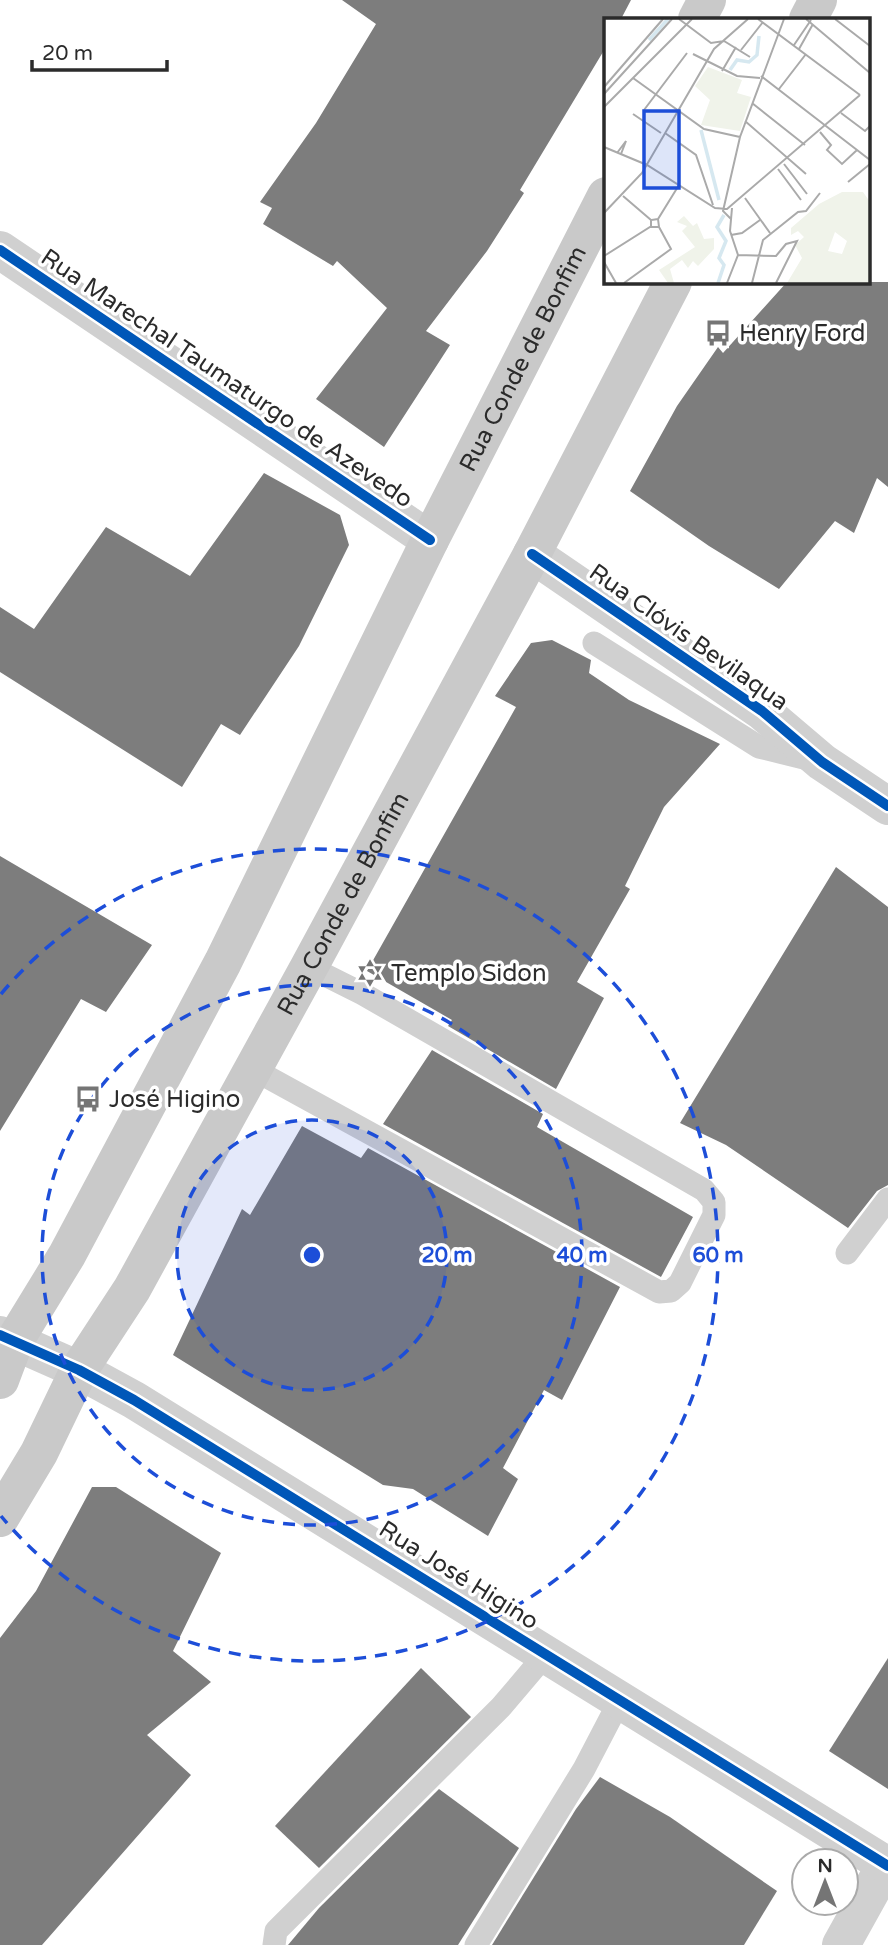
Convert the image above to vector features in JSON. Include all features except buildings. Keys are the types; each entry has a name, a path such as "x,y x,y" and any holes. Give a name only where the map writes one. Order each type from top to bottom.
{"main road":[{"path":"698,18 707,0"},
{"path":"809,18 818,0"},
{"name":"Rua Conde de Bonfim","path":"0,1380 8,1337 67,1255 223,962 430,540 604,200"},
{"name":"Rua Conde de Bonfim","path":"0,1518 39,1453 79,1370 132,1289 309,967 533,554 672,284"}],"street":[{"name":"Rua Marechal Taumaturgo de Azevedo","path":"0,250 430,540"},
{"name":"Rua Clóvis Bevilaqua","path":"533,554 762,712 822,762 888,806"},
{"name":"Rua José Higino","path":"8,1337 134,1399 887,1865"},
{"path":"841,1945 887,1865"}],"lane":[{"path":"594,643 759,747 822,762"},
{"path":"253,1069 659,1292 671,1291 680,1283 714,1215 714,1202 705,1190 363,994 309,967"},
{"path":"847,1253 888,1199"},
{"path":"274,1945 276,1931 431,1772 501,1706 546,1654"},
{"path":"476,1945 584,1769 620,1700"}],"cycle path":[{"path":"0,250 430,540"},
{"path":"532,554 762,711 822,762 888,806"},
{"path":"0,1335 79,1370 134,1400 888,1866"}],"place":[{"name":"Henry Ford","path":"718,333"},
{"name":"Templo Sidon","path":"370,973"},
{"name":"José Higino","path":"88,1099"}]}
